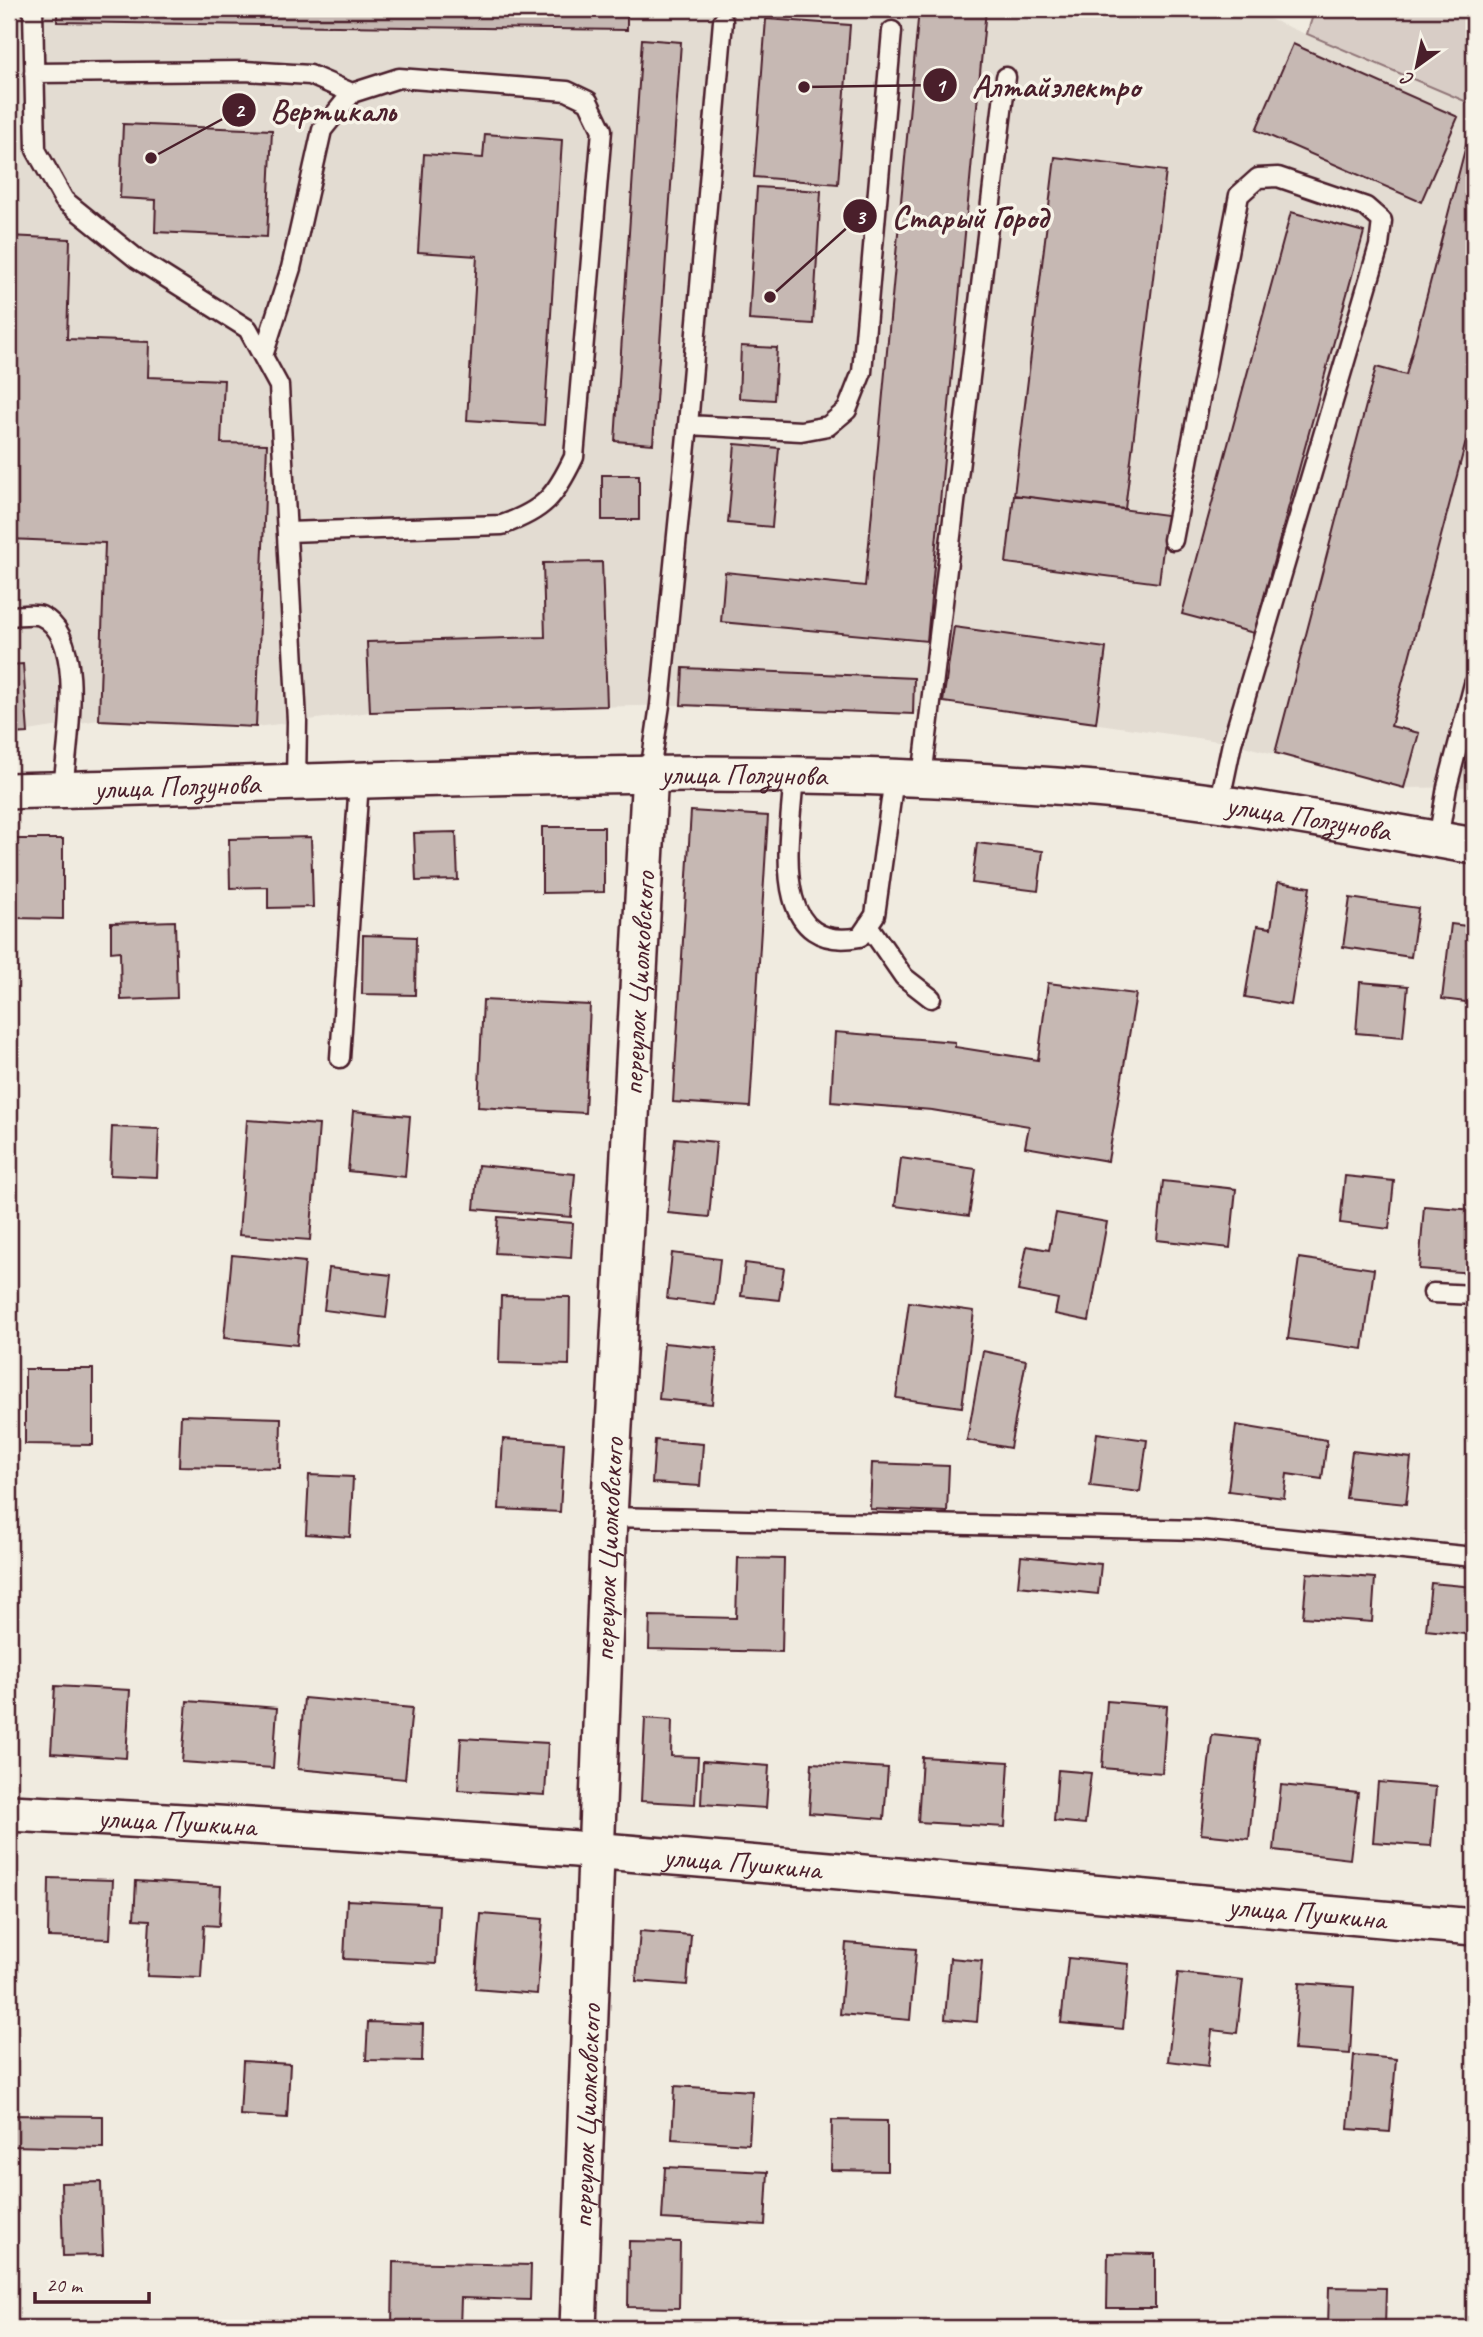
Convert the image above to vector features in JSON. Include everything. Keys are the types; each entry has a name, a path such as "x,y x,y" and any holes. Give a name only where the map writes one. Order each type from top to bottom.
{"street":[{"name":"улица Ползунова","path":"9,791 650,772 908,778 1098,789 1474,846"},
{"name":"переулок Циолковского","path":"578,2328 609,1517 650,772"},
{"name":"улица Пушкина","path":"9,1813 198,1822 597,1852 1474,1927"}],"lane":[{"path":"33,9 36,150 64,200 137,259 248,329 279,386 297,721 296,784"},
{"path":"650,772 660,705 688,425 723,21"},
{"path":"688,425 801,431 828,426 847,410 862,372 892,31"},
{"path":"34,73 245,71 310,75 352,93"},
{"path":"794,774 788,877 795,909 814,932 836,942 860,937 875,915 908,778 1006,77"},
{"path":"263,356 291,268 322,130 352,93 399,78 567,91 588,101 602,130 573,457 558,491 531,515 502,525 287,532"},
{"path":"1172,540 1239,195 1258,178 1278,177 1366,207 1382,221 1379,246 1232,744 1219,806"},
{"path":"9,616 40,615 59,630 68,652 70,708 63,790"},
{"path":"1438,840 1447,787 1474,684"},
{"path":"340,1058 359,782"},
{"path":"868,925 904,977 931,998"},
{"path":"1433,1293 1474,1295"},
{"path":"609,1517 1201,1530 1474,1557"}],"shaded area":[{"path":"9,9 1246,9 1474,105 1474,787 1404,788 1232,743 944,702 913,714 681,705 370,712 256,727 99,720 9,734"},
{"path":"1315,9 1474,9 1474,105 1307,34"}],"building":[{"path":"57,9 627,9 627,30 57,22"},
{"path":"919,9 986,9 927,641 721,622 725,572 865,586"},
{"path":"766,19 850,25 838,184 754,177"},
{"path":"642,39 681,42 653,444 615,441"},
{"path":"1293,44 1458,117 1421,202 1256,130"},
{"path":"1474,115 1474,411 1391,726 1419,733 1404,788 1275,753 1376,367 1406,375"},
{"path":"123,124 272,130 267,237 155,232 156,200 120,198"},
{"path":"485,134 562,140 544,425 467,420 477,256 418,252 424,154 483,158"},
{"path":"1055,157 1166,171 1125,509 1014,495"},
{"path":"757,187 821,191 813,324 749,320"},
{"path":"1291,212 1364,232 1254,633 1182,614"},
{"path":"9,236 70,239 67,339 149,342 148,377 224,380 221,443 267,444 256,727 99,720 105,543 9,539"},
{"path":"741,346 777,348 774,400 739,398"},
{"path":"735,444 779,448 772,527 728,523"},
{"path":"602,475 639,475 639,520 602,520"},
{"path":"1014,495 1167,515 1159,583 1006,563"},
{"path":"602,562 607,706 370,712 367,642 545,637 543,563"},
{"path":"954,627 1106,648 1096,723 943,702"},
{"path":"23,664 28,733 9,734 9,665"},
{"path":"683,668 914,678 913,714 681,705"},
{"path":"691,811 768,816 750,1107 673,1102"},
{"path":"542,827 604,827 604,892 542,893"},
{"path":"456,832 458,880 416,881 414,833"},
{"path":"311,837 313,907 268,908 268,887 230,888 229,839"},
{"path":"13,839 63,839 63,919 14,918"},
{"path":"977,843 1043,851 1038,891 972,883"},
{"path":"1278,882 1310,887 1291,1005 1245,997 1257,926 1271,928"},
{"path":"1350,898 1418,908 1411,957 1343,947"},
{"path":"175,921 177,998 121,1000 120,951 111,952 111,923"},
{"path":"1451,924 1474,927 1474,1003 1442,999"},
{"path":"363,935 416,937 415,995 362,994"},
{"path":"1360,982 1408,986 1403,1037 1356,1033"},
{"path":"1048,983 1136,994 1108,1161 1025,1147 1029,1126 932,1110 831,1102 835,1032 955,1042 955,1047 1038,1060"},
{"path":"483,1000 590,1005 585,1113 478,1107"},
{"path":"353,1111 410,1116 405,1177 348,1171"},
{"path":"247,1120 319,1125 310,1240 239,1235"},
{"path":"112,1127 159,1129 157,1177 110,1175"},
{"path":"675,1138 716,1142 709,1217 668,1213"},
{"path":"901,1158 976,1169 969,1216 895,1206"},
{"path":"478,1165 575,1174 571,1217 474,1209"},
{"path":"1345,1176 1394,1181 1389,1229 1340,1223"},
{"path":"1163,1181 1236,1189 1230,1248 1157,1240"},
{"path":"1424,1206 1474,1210 1474,1273 1419,1269"},
{"path":"1056,1213 1107,1222 1089,1321 1055,1314 1058,1299 1018,1291 1027,1246 1049,1250"},
{"path":"498,1217 573,1223 571,1258 495,1253"},
{"path":"672,1253 720,1259 715,1305 667,1299"},
{"path":"232,1255 305,1262 297,1345 224,1338"},
{"path":"1299,1258 1374,1269 1363,1349 1288,1339"},
{"path":"745,1263 784,1268 779,1300 741,1296"},
{"path":"329,1268 391,1275 386,1318 324,1310"},
{"path":"501,1296 570,1297 569,1365 499,1363"},
{"path":"909,1302 974,1311 962,1407 896,1398"},
{"path":"664,1343 717,1348 712,1404 659,1399"},
{"path":"983,1351 1026,1360 1010,1448 967,1440"},
{"path":"25,1369 93,1369 93,1445 25,1444"},
{"path":"181,1415 281,1418 280,1468 179,1466"},
{"path":"1236,1425 1327,1440 1322,1479 1287,1474 1284,1498 1228,1491"},
{"path":"1097,1433 1147,1440 1140,1492 1090,1486"},
{"path":"503,1439 564,1443 560,1512 499,1509"},
{"path":"655,1440 703,1444 700,1486 652,1483"},
{"path":"1352,1451 1411,1458 1406,1504 1346,1498"},
{"path":"872,1463 949,1466 947,1512 870,1509"},
{"path":"309,1475 353,1477 350,1537 306,1534"},
{"path":"1021,1556 1101,1564 1098,1594 1018,1586"},
{"path":"738,1558 784,1559 782,1652 649,1649 650,1616 736,1618"},
{"path":"1307,1573 1375,1578 1372,1622 1303,1617"},
{"path":"1431,1583 1474,1587 1474,1635 1426,1630"},
{"path":"55,1686 130,1690 126,1758 51,1753"},
{"path":"304,1698 412,1708 405,1779 298,1769"},
{"path":"187,1701 277,1708 273,1768 182,1762"},
{"path":"1107,1701 1167,1706 1162,1773 1102,1768"},
{"path":"645,1718 672,1720 671,1756 698,1757 695,1804 641,1801"},
{"path":"1212,1735 1259,1740 1249,1839 1201,1834"},
{"path":"461,1738 548,1743 545,1795 458,1790"},
{"path":"922,1757 1009,1762 1005,1827 918,1822"},
{"path":"703,1761 769,1766 766,1808 701,1804"},
{"path":"812,1763 888,1768 884,1819 809,1813"},
{"path":"1058,1770 1091,1773 1085,1824 1054,1821"},
{"path":"1378,1782 1436,1787 1431,1846 1373,1842"},
{"path":"1281,1785 1358,1793 1350,1859 1274,1850"},
{"path":"49,1878 113,1880 110,1939 48,1937"},
{"path":"136,1881 221,1886 219,1926 204,1925 201,1978 147,1976 150,1920 134,1919"},
{"path":"347,1900 439,1905 436,1964 344,1959"},
{"path":"481,1914 543,1919 537,1994 475,1989"},
{"path":"640,1931 691,1935 687,1985 636,1981"},
{"path":"846,1943 916,1949 910,2020 840,2014"},
{"path":"950,1958 982,1961 977,2022 945,2019"},
{"path":"1068,1958 1129,1964 1123,2029 1061,2023"},
{"path":"1178,1973 1243,1980 1237,2033 1212,2030 1208,2066 1168,2061"},
{"path":"1299,1983 1354,1987 1350,2054 1294,2050"},
{"path":"368,2022 423,2024 422,2061 366,2060"},
{"path":"1354,2055 1396,2059 1390,2132 1348,2129"},
{"path":"243,2061 290,2064 287,2118 240,2115"},
{"path":"675,2086 752,2091 749,2144 672,2139"},
{"path":"9,2115 103,2116 103,2148 9,2146"},
{"path":"832,2120 887,2121 887,2171 831,2170"},
{"path":"665,2167 768,2172 765,2225 662,2219"},
{"path":"101,2182 103,2255 63,2256 61,2183"},
{"path":"629,2241 680,2242 679,2308 628,2307"},
{"path":"1108,2253 1155,2254 1155,2308 1107,2308"},
{"path":"393,2262 531,2265 530,2300 461,2298 460,2328 392,2328"},
{"path":"1329,2287 1386,2288 1385,2328 1328,2328"},
{"path":"981,2327 1049,2328 981,2328"}],"place":[{"name":"Алтайэлектро","path":"804,87"},
{"name":"Вертикаль","path":"151,158"},
{"name":"Старый Город","path":"770,297"}]}
